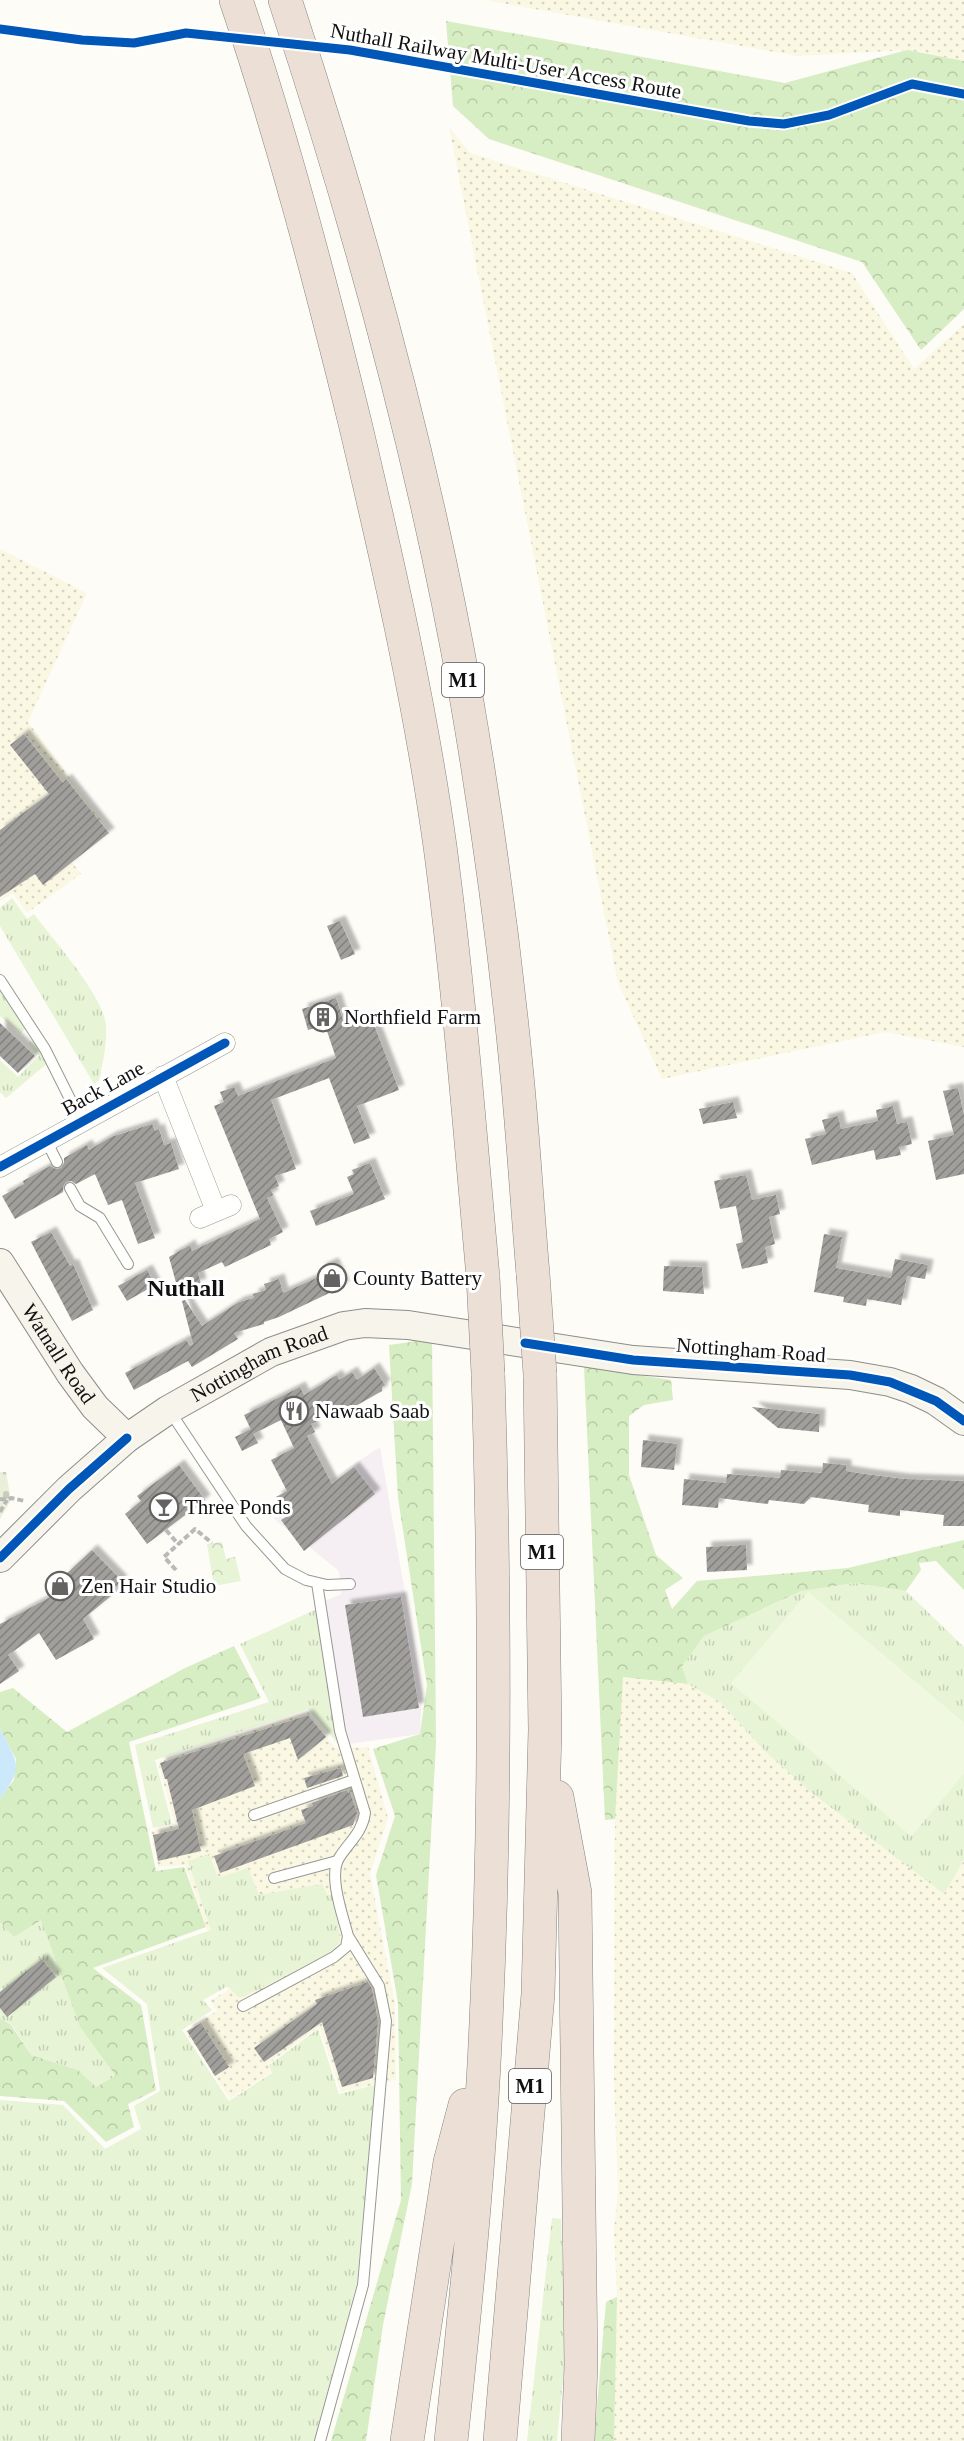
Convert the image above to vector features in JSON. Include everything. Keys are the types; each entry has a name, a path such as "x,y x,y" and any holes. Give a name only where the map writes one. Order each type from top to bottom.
{"highway":[{"name":"M1","path":"237,1 269,101 322,288 392,577 440,847 465,1078 483,1277 488,1373 494,1673 486,2025 469,2278 451,2441"},
{"name":"M1","path":"286,1 317,100 399,387 434,538 466,696 490,855 515,1053 540,1374 545,1730 538,1994 500,2441"},
{"path":"545,1730 575,1893 581,2365 578,2441"},
{"name":"M1","path":"407,2441 450,2162 486,2025"}],"main road":[{"name":"Watnall Road","path":"0,1263 70,1373 95,1407 127,1438"},
{"name":"Nottingham Road","path":"0,1558 69,1489 127,1438 168,1410 288,1344 344,1326 365,1323 408,1325 633,1360 850,1375 890,1382 910,1389 936,1401 964,1421"}],"street":[{"name":"Back Lane","path":"0,1167 225,1042"},
{"path":"163,1076 216,1211"}],"lane":[{"path":"0,980 45,1049 81,1121"},
{"path":"46,1140 57,1162"},
{"path":"70,1188 80,1206 100,1218 128,1264"},
{"path":"168,1410 246,1526 285,1569 317,1583 350,1584"},
{"path":"317,1583 340,1731 365,1813 363,1824 337,1861 334,1869 335,1880 348,1936 379,1986 386,2021 363,2285 320,2441"},
{"path":"254,1815 354,1780"},
{"path":"274,1878 337,1861"},
{"path":"243,2006 342,1952 346,1947 348,1936"}],"path":[{"path":"0,1512 7,1500"},
{"path":"176,1570 164,1557 195,1529 212,1543"},
{"path":"166,1530 178,1544"}],"shaded area":[{"path":"485,0 964,0 964,61 907,50 797,56"},
{"path":"449,127 470,153 852,273 914,369 964,324 964,1047 885,1032 662,1079 618,983"},
{"path":"0,549 87,593 28,722 102,821 81,837 71,861 81,874 27,913 13,893 0,901"},
{"path":"380,1447 422,1693 420,1734 348,1744 321,1603 341,1594 339,1571 273,1518"},
{"path":"622,1677 688,1684 720,1702 766,1752 812,1793 943,1893 964,1861 964,2441 614,2441 617,2297 614,2230 618,2191 614,2084 615,1790"},
{"path":"308,1712 335,1748 368,1747 388,1818 370,1874 395,2004 396,2080 341,2092 319,2027 268,2064 271,2072 230,2099 185,2031 217,2011 210,2001 228,1990 185,1865 158,1867 151,1831 175,1825 158,1762"}],"green space":[{"path":"446,21 785,83 907,50 964,61 964,309 921,350 862,262 489,139 453,106"},
{"path":"12,898 27,919 34,914 97,999 106,1026 99,1080 94,1084 0,926 0,908"},
{"path":"0,988 26,1027 21,1034 0,1016"},
{"path":"34,1039 49,1062 6,1098 0,1092 0,1060 18,1077 39,1056 29,1043"},
{"path":"432,1339 436,1743 412,2184 383,2325 366,2441 331,2441 401,2200 398,2003 376,1875 395,1816 373,1749 420,1734 427,1685 398,1498 389,1345"},
{"path":"584,1367 671,1380 673,1400 644,1405 629,1416 629,1475 656,1555 683,1578 665,1590 672,1609 697,1581 848,1568 964,1540 964,1590 936,1561 919,1563 921,1570 906,1591 855,1583 801,1591 704,1636 682,1666 688,1684 623,1677 615,1819 605,1820"},
{"path":"0,1472 6,1472 11,1500 0,1519"},
{"path":"222,1542 226,1559 235,1557 241,1581 214,1586 207,1544"},
{"path":"855,1583 906,1591 964,1647 964,1723 808,1592 912,1835 964,1773 964,1860 944,1894 812,1793 766,1752 720,1702 688,1684 682,1666 704,1636 801,1591"},
{"path":"808,1592 964,1723 964,1773 911,1836 731,1683"},
{"path":"317,1609 339,1745 308,1709 155,1760 172,1824 153,1828 135,1745 269,1702 240,1644"},
{"path":"234,1646 261,1698 129,1742 156,1871 184,1867 206,1927 93,1968 141,2005 156,2090 128,2104 134,2127 106,2142 64,2101 0,2096 0,2018 11,2025 31,2055 78,2070 96,2087 116,2076 80,2027 41,1920 14,1937 0,1922 0,1798 14,1780 16,1759 0,1729 0,1692 13,1688 67,1732 183,1669"},
{"path":"209,1854 218,1878 248,1868 259,1895 322,1884 327,1895 333,1895 340,1940 337,1949 243,1997 238,1997 228,1986 203,2000 212,2010 182,2030 229,2101 272,2073 269,2065 318,2029 339,2094 375,2085 357,2283 314,2441 0,2441 0,2100 63,2105 105,2149 141,2129 134,2106 160,2091 147,2004 102,1968 211,1930 188,1861"},
{"path":"41,1919 80,2027 117,2076 96,2088 78,2070 31,2055 12,2025 0,2018 0,1922 14,1937"},
{"path":"552,2218 561,2219 566,2348 557,2441 527,2441"},
{"path":"617,2297 614,2441 594,2441 606,2302"}],"water":[{"path":"0,1729 16,1764 13,1779 0,1798"}],"building":[{"path":"24,734 63,783 66,779 109,833 43,885 35,874 0,897 0,830 49,794 10,745"},
{"path":"340,921 355,954 341,960 327,926"},
{"path":"336,998 345,1026 371,1017 399,1090 357,1106 370,1138 354,1144 329,1078 271,1100 296,1169 275,1176 279,1186 271,1190 273,1195 267,1198 283,1232 269,1239 271,1245 225,1267 222,1262 198,1273 201,1284 178,1290 169,1257 190,1245 192,1251 260,1219 214,1106 224,1102 220,1092 234,1087 238,1096 336,1058 325,1025 308,1030 302,1009"},
{"path":"0,1023 35,1056 18,1073 0,1056"},
{"path":"958,1088 964,1115 964,1174 936,1180 928,1141 954,1135 943,1091"},
{"path":"733,1102 737,1118 703,1124 699,1109"},
{"path":"893,1106 897,1124 907,1122 912,1144 899,1147 901,1155 876,1160 874,1150 812,1165 805,1139 826,1134 822,1120 838,1116 841,1129 878,1121 876,1110"},
{"path":"152,1124 155,1131 159,1129 164,1145 171,1143 179,1169 135,1183 155,1238 138,1244 122,1200 108,1205 95,1174 76,1184 71,1181 66,1182 63,1192 15,1219 2,1196 24,1184 23,1181 50,1166 56,1169 61,1168 64,1158 87,1145 89,1150 111,1137"},
{"path":"370,1163 385,1199 316,1226 310,1211 354,1194 347,1177 354,1174 352,1170"},
{"path":"746,1175 752,1200 776,1195 780,1214 769,1217 775,1244 765,1247 768,1263 742,1269 736,1244 743,1242 736,1206 720,1209 714,1181"},
{"path":"51,1232 70,1266 73,1264 93,1310 72,1321 31,1242"},
{"path":"824,1234 842,1237 836,1268 891,1278 895,1259 928,1265 925,1279 907,1276 901,1305 867,1299 866,1306 843,1302 844,1297 814,1292"},
{"path":"333,1263 344,1286 264,1322 264,1324 234,1333 238,1339 192,1367 188,1361 134,1390 125,1373 186,1340 190,1346 193,1344 182,1301 185,1300 202,1326 239,1302 254,1298 253,1294 266,1290 264,1284 279,1279 283,1293 323,1275 320,1269"},
{"path":"664,1266 702,1267 704,1294 663,1291"},
{"path":"147,1270 155,1285 127,1301 118,1286"},
{"path":"374,1368 385,1385 382,1391 338,1416 336,1412 311,1424 315,1432 307,1436 332,1484 354,1467 375,1494 304,1551 281,1520 286,1517 276,1497 287,1491 271,1460 294,1448 281,1420 253,1434 244,1415 300,1387 304,1395 337,1375 339,1380 352,1372 357,1380"},
{"path":"752,1407 820,1414 819,1432 778,1428"},
{"path":"251,1429 258,1443 242,1451 235,1437"},
{"path":"643,1440 677,1444 674,1470 641,1467"},
{"path":"823,1463 846,1465 846,1471 864,1474 904,1479 964,1481 964,1526 943,1526 944,1515 900,1510 900,1516 868,1512 869,1505 811,1497 804,1504 769,1500 768,1504 719,1498 718,1508 682,1505 684,1479 726,1483 727,1474 780,1478 781,1470 822,1473"},
{"name":"Three Ponds","path":"179,1465 205,1500 147,1544 125,1514 141,1501 137,1496"},
{"path":"746,1545 747,1570 707,1572 706,1547"},
{"path":"92,1550 122,1581 114,1588 117,1591 83,1619 94,1639 56,1660 39,1633 8,1655 19,1671 0,1684 0,1624 56,1594 53,1589 70,1580 65,1575"},
{"path":"401,1597 419,1708 363,1717 345,1605"},
{"path":"308,1715 326,1737 298,1760 290,1738 243,1754 255,1786 192,1810 201,1851 158,1861 153,1835 179,1829 167,1779 165,1779 160,1763"},
{"path":"341,1768 343,1776 307,1788 304,1778"},
{"path":"347,1790 348,1793 350,1792 357,1813 353,1825 220,1873 214,1856 306,1823 301,1810 313,1806 312,1803"},
{"path":"42,1959 56,1977 7,2017 0,2008 0,1992"},
{"path":"368,1982 372,1989 378,2021 373,2078 342,2087 322,2022 264,2062 254,2048 317,2004 315,2000"},
{"path":"201,2023 229,2067 215,2076 187,2031"}],"cycle path":[{"name":"Nuthall Railway Multi-User Access Route","path":"0,29 82,40 134,43 186,33 350,50 749,121 784,124 829,115 912,84 964,94"},
{"path":"0,1167 225,1043"},
{"path":"525,1343 633,1360 850,1375 890,1382 936,1401 964,1421"},
{"path":"0,1558 69,1489 127,1438"}],"place":[{"name":"Northfield Farm","path":"323,1017"},
{"name":"County Battery","path":"332,1278"},
{"name":"Nawaab Saab","path":"294,1411"},
{"name":"Three Ponds","path":"164,1507"},
{"name":"Zen Hair Studio","path":"60,1586"}],"district":[{"name":"Nuthall","path":"186,1288"}]}
